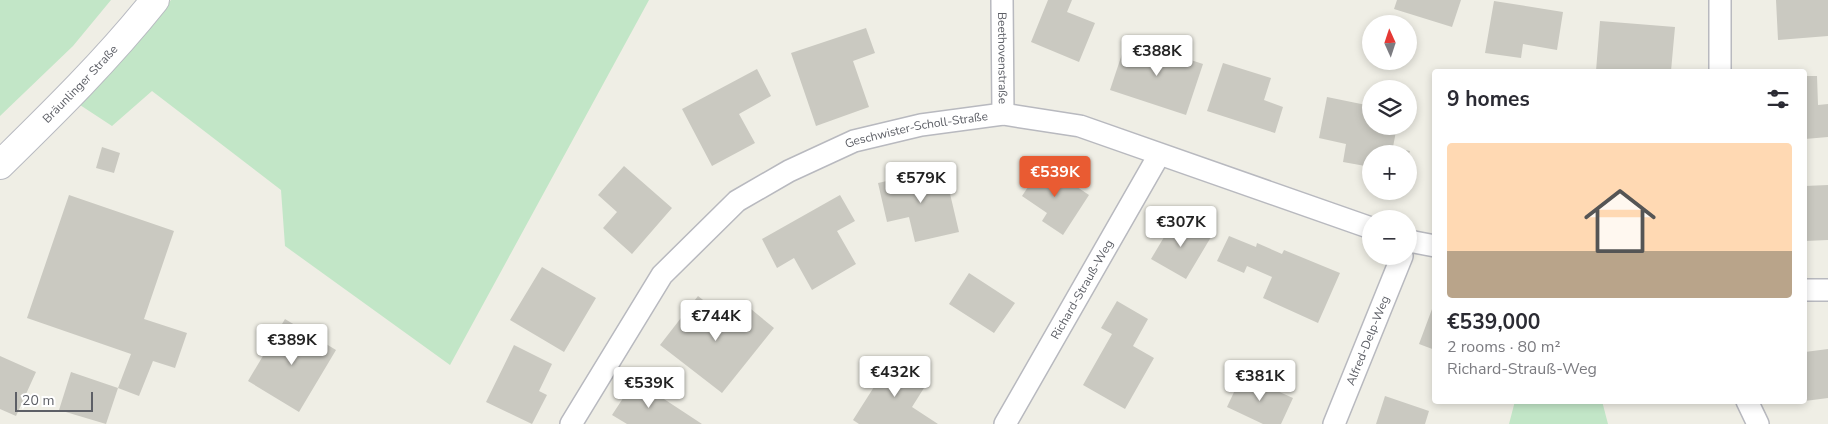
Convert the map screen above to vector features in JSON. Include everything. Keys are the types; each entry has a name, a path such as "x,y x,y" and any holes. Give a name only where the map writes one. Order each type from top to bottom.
{"main road":[{"name":"Bräunlinger Straße","path":"0,165 115,48 155,0"}],"street":[{"name":"Beethovenstraße","path":"1002,0 1003,114"},
{"path":"1720,0 1720,69"},
{"name":"Geschwister-Scholl-Straße","path":"571,424 662,275 737,201 789,172 854,141 921,125 1003,114 1080,126 1362,225"},
{"name":"Richard-Strauß-Weg","path":"1005,424 1159,155"},
{"path":"1417,243 1432,245"},
{"name":"Alfred-Delp-Weg","path":"1334,424 1398,265"},
{"path":"1807,290 1828,290"},
{"path":"1748,404 1758,424"}],"green space":[{"path":"0,0 111,0 73,46 0,116"},
{"path":"171,0 649,0 450,365 285,246 281,190 152,91 112,126 80,105"},
{"path":"1514,404 1603,404 1608,424 1509,424"}],"building":[{"path":"1048,0 1072,0 1067,12 1095,23 1079,62 1031,42"},
{"path":"1397,0 1461,0 1452,27 1394,9"},
{"path":"1776,0 1828,0 1828,36 1778,40"},
{"path":"1494,1 1563,12 1557,50 1523,44 1521,58 1485,53"},
{"path":"1600,21 1675,27 1671,69 1596,69"},
{"path":"866,28 875,53 853,61 869,107 816,126 791,53"},
{"path":"1127,39 1203,64 1186,115 1110,90"},
{"path":"1223,63 1271,78 1264,100 1283,107 1275,133 1207,111"},
{"path":"757,69 771,96 739,114 755,143 712,166 682,109"},
{"path":"1807,76 1817,76 1818,105 1828,104 1828,137 1807,139"},
{"path":"1327,97 1362,104 1362,135 1395,135 1393,145 1362,145 1362,165 1343,162 1346,144 1319,138"},
{"path":"102,147 120,153 114,173 96,168"},
{"path":"1043,164 1089,195 1063,235 1042,221 1047,213 1022,196"},
{"path":"624,166 672,208 632,254 603,228 617,212 598,195"},
{"path":"944,168 959,232 915,242 909,217 887,222 878,183"},
{"path":"1828,185 1828,240 1807,241 1807,186"},
{"path":"69,195 174,231 144,319 187,333 175,368 153,361 139,396 118,388 131,354 27,318"},
{"path":"840,195 855,221 837,231 856,264 812,290 794,258 777,268 762,239"},
{"path":"1176,217 1211,237 1186,279 1151,259"},
{"path":"1229,236 1256,247 1257,243 1282,254 1284,250 1340,273 1318,323 1263,298 1272,277 1247,266 1244,273 1217,261"},
{"path":"542,267 596,298 564,352 510,320"},
{"path":"969,273 1015,303 994,333 949,304"},
{"path":"698,296 732,323 746,305 774,328 722,393 660,345"},
{"path":"1117,301 1148,319 1133,346 1154,358 1125,409 1083,385 1112,334 1101,328"},
{"path":"1432,309 1432,349 1419,344"},
{"path":"285,319 336,350 299,412 248,381"},
{"path":"514,345 552,364 539,391 547,395 532,424 486,402"},
{"path":"1828,349 1828,398 1807,401 1807,352"},
{"path":"0,356 36,372 16,416 0,409"},
{"path":"893,357 929,380 912,407 938,424 859,424 853,420"},
{"path":"71,372 118,388 106,424 59,410"},
{"path":"1242,375 1293,398 1281,424 1263,424 1227,407"},
{"path":"635,380 702,424 627,424 612,415"},
{"path":"1385,396 1429,411 1425,424 1376,424"}]}
